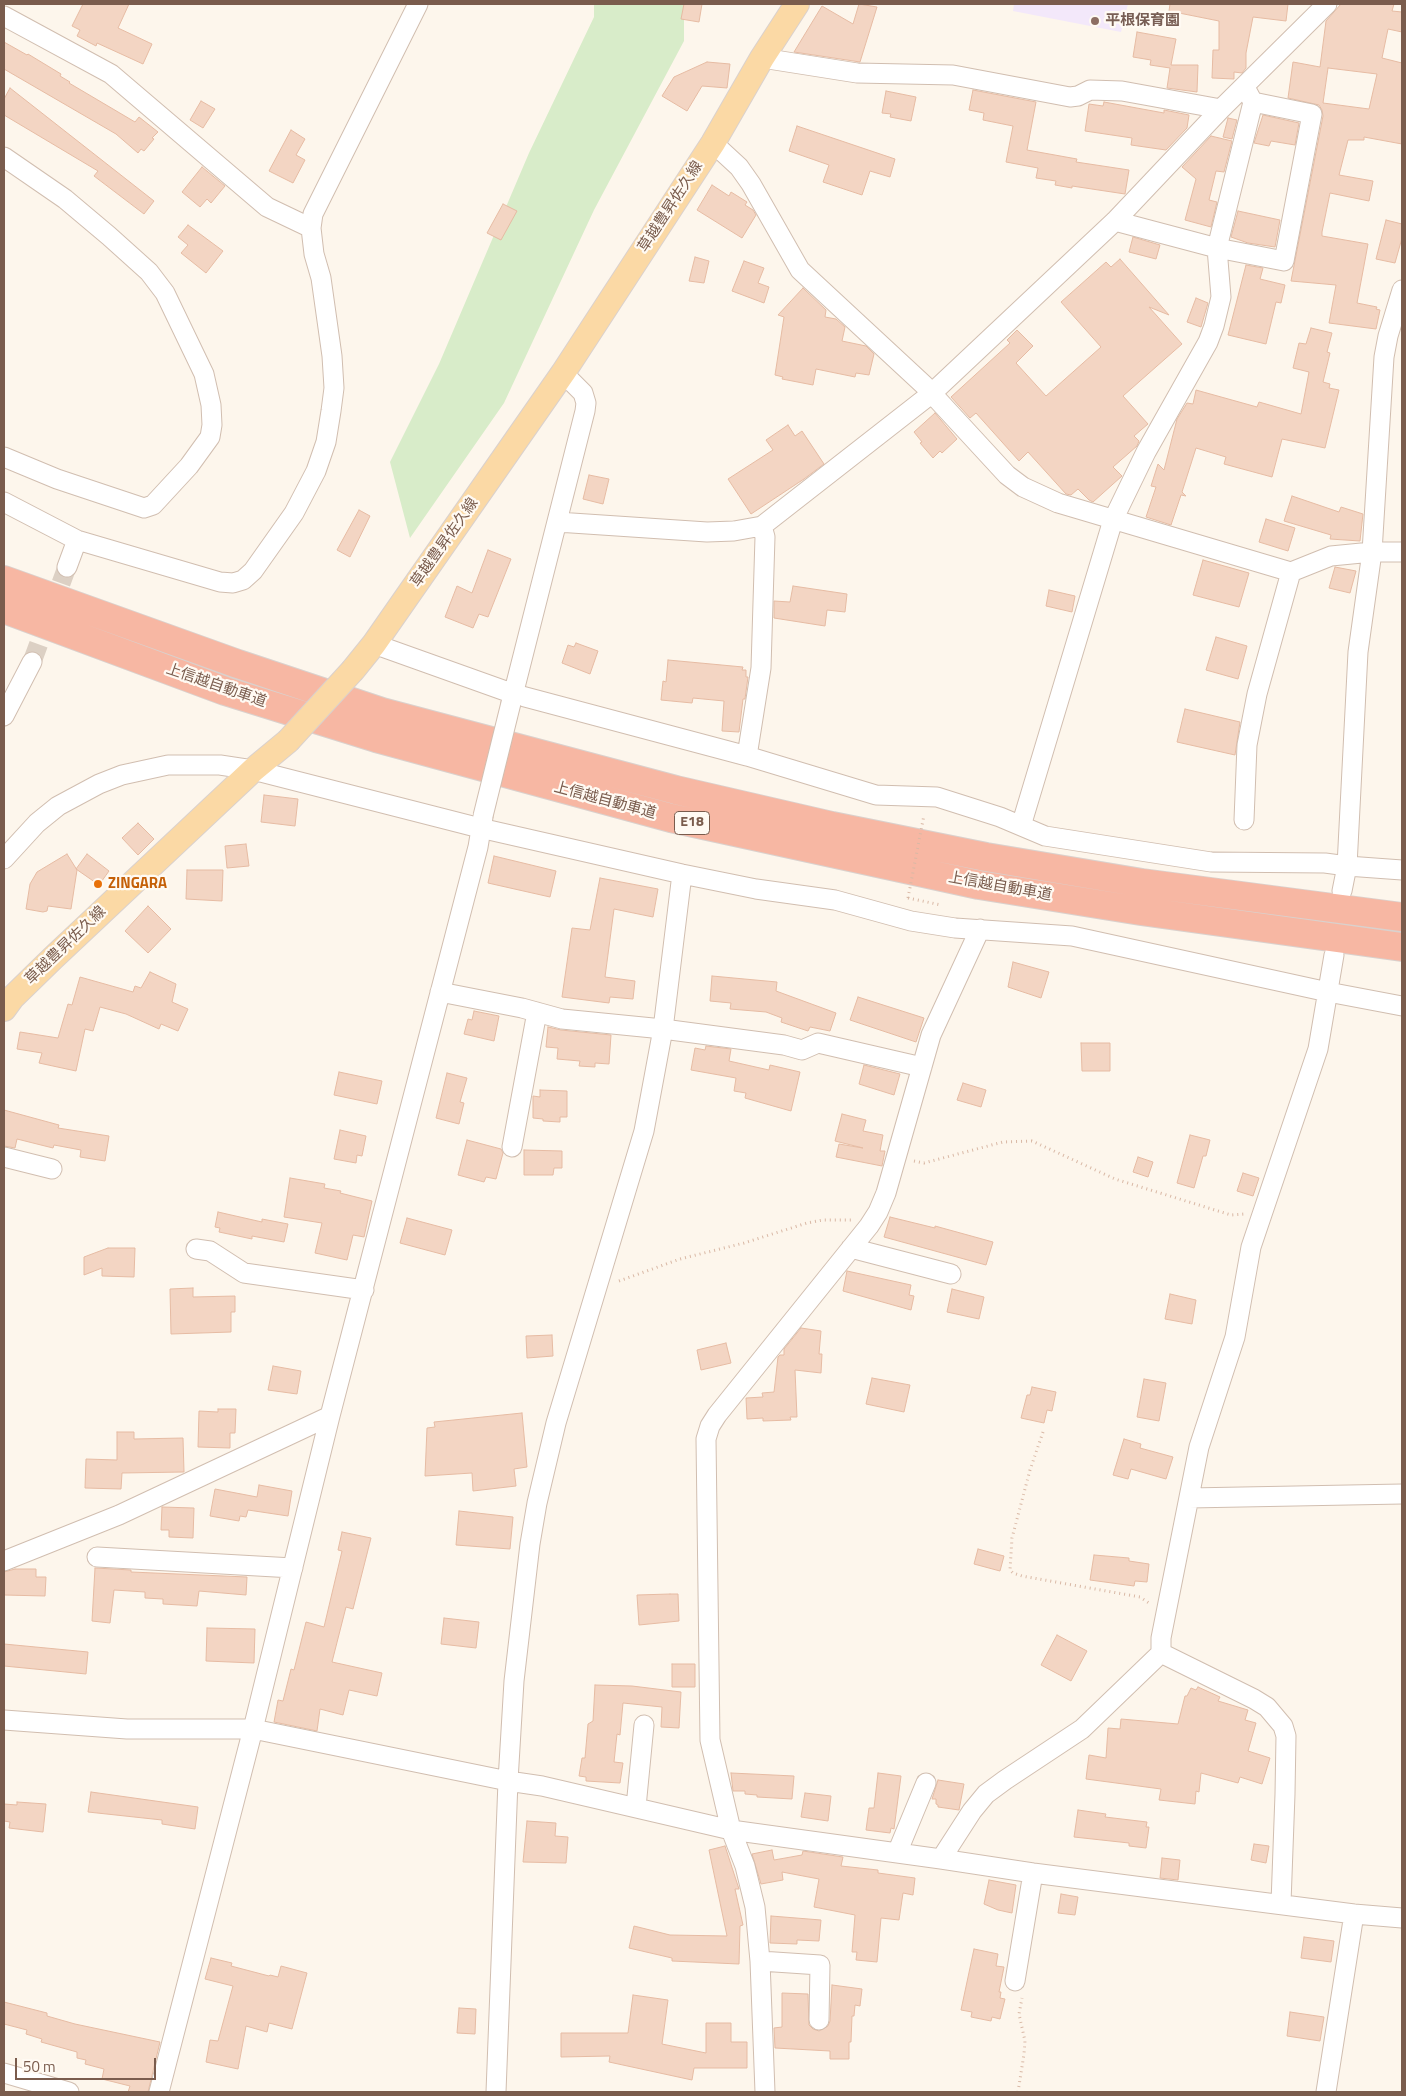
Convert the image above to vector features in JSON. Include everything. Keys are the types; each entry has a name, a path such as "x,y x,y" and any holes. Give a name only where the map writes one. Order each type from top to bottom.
{"highway":[{"name":"上信越自動車道","path":"4,580 238,664 382,712 685,792 832,826 986,857 1142,883 1402,917"},
{"name":"上信越自動車道","path":"4,609 225,691 385,740 671,818 979,885 1141,911 1402,947"}],"main road":[{"name":"草越豊昇佐久線","path":"4,1009 46,964 253,770 288,741 353,670 374,644 563,373 713,143 762,58 797,4"}],"street":[{"path":"4,502 77,540 220,582 233,583 243,580 254,571 294,513 316,471 326,442 330,419 334,388 332,356 321,278 314,254 311,228 313,214 418,4"},
{"path":"557,522 708,532 734,531 762,526 931,394 1115,221 1221,109 1249,94 1327,4"},
{"path":"4,16 111,74 268,207 311,228"},
{"path":"762,58 857,73 953,75 1070,97 1078,96 1090,90 1122,91 1221,109"},
{"path":"1115,221 1216,248 1284,261 1312,114 1249,94"},
{"path":"1021,826 1113,520 1146,452 1208,342 1219,310 1221,297 1216,248 1249,94"},
{"path":"713,143 739,166 800,270 931,394 1007,475 1022,487 1058,503 1291,572 1330,556 1372,552 1402,552"},
{"path":"4,157 65,200 149,272 165,293 204,374 211,405 212,425 210,437 189,466 153,505 144,508 57,480 4,457"},
{"path":"1342,891 1346,866 1358,652 1372,552 1384,357 1388,336 1402,290"},
{"path":"159,2092 253,1729 330,1416 478,847 482,822 582,428 586,403 582,393 563,373"},
{"path":"747,756 761,668 765,536 762,526"},
{"path":"67,567 77,540"},
{"path":"1244,820 1247,745 1257,694 1291,572"},
{"path":"374,644 513,698 747,756 876,795 937,797 1000,817 1045,836 1211,862 1325,863 1402,870"},
{"path":"4,716 32,662"},
{"path":"4,859 37,823 58,806 99,784 122,775 168,766 195,764 253,770 482,822 682,874 756,889 835,900 911,921 955,928 1045,933 1099,941 1328,992 1402,1006"},
{"path":"496,2092 508,1781 518,1636 537,1503 556,1423 644,1131 662,1029 682,874"},
{"path":"765,2092 760,1961 755,1907 745,1866 731,1830 708,1724 706,1439 710,1426 717,1415 870,1226 878,1212 886,1194 931,1034 980,929"},
{"path":"941,1859 972,1811 986,1794 1082,1729 1161,1653 1161,1638 1166,1610 1199,1446 1235,1337 1251,1247 1318,1049 1334,955"},
{"path":"440,992 562,1019 662,1029 784,1045 802,1050 818,1043 922,1068"},
{"path":"512,1147 537,1012"},
{"path":"4,1157 52,1169"},
{"path":"851,1248 951,1274"},
{"path":"196,1249 210,1251 244,1272 364,1290"},
{"path":"4,1561 119,1515 330,1416"},
{"path":"1189,1498 1402,1494"},
{"path":"97,1557 293,1568"},
{"path":"1161,1653 1254,1699 1272,1712 1282,1726 1286,1736 1281,1903"},
{"path":"4,1720 127,1729 253,1729 508,1781 542,1786 731,1830 1033,1873 1281,1903 1354,1914 1402,1918"},
{"path":"636,1808 644,1725"},
{"path":"897,1853 926,1783"},
{"path":"1015,1981 1033,1873"},
{"path":"1326,2092 1354,1914"},
{"path":"760,1961 820,1965 819,2020"},
{"path":"4,2073 69,2092"}],"path":[{"path":"908,898 924,815"},
{"path":"897,1157 924,1163 1003,1142 1032,1142 1115,1179 1231,1214 1255,1214 1262,1217"},
{"path":"598,1284 616,1281 680,1259 744,1243 807,1223 856,1220 870,1226"},
{"path":"1043,1432 1030,1470 1012,1538 1010,1570 1022,1576 1140,1597 1153,1606 1166,1610"}],"shaded area":[{"name":"平根保育園","path":"1014,4 1128,4 1121,32 1013,11"}],"green space":[{"path":"594,4 684,4 684,41 594,210 504,403 410,538 390,462 439,364 529,153 594,17"}],"building":[{"path":"83,4 129,4 118,28 152,44 143,64 97,43 96,46 77,36 80,30 72,26"},
{"path":"684,4 702,4 699,22 681,19"},
{"path":"859,4 877,7 860,62 794,52 822,6 853,24"},
{"path":"1170,4 1288,4 1286,21 1253,17 1246,53 1246,68 1242,73 1234,72 1234,79 1212,78 1213,50 1219,50 1219,21 1169,11"},
{"path":"1341,4 1394,4 1392,11 1402,12 1402,32 1388,29 1382,58 1402,63 1402,144 1364,137 1364,140 1348,140 1339,175 1373,181 1369,201 1330,193 1322,232 1322,236 1368,244 1357,303 1377,307 1376,309 1380,310 1376,329 1329,323 1336,285 1291,281 1323,116 1319,105 1288,98 1293,62 1320,67 1326,21","holes":["1328,68 1377,74 1369,109 1323,103"]},
{"path":"1137,32 1176,39 1171,65 1198,65 1197,92 1167,88 1170,68 1150,65 1151,60 1133,57"},
{"path":"4,42 61,74 60,76 69,83 135,122 139,117 158,132 152,138 154,139 144,151 141,149 138,153 116,134 4,69"},
{"path":"707,62 730,64 727,88 702,86 687,111 662,96 674,77"},
{"path":"10,88 154,201 144,214 94,176 98,171 4,115 4,99"},
{"path":"973,90 1036,102 1027,150 1077,159 1076,162 1129,170 1125,194 1055,185 1056,181 1036,178 1038,168 1006,162 1013,126 983,120 984,113 969,110"},
{"path":"886,91 916,97 911,121 890,117 891,114 882,113"},
{"path":"201,101 215,109 203,128 190,120"},
{"path":"1104,102 1164,113 1164,110 1189,115 1187,128 1166,150 1131,145 1132,138 1085,131 1089,104 1103,106"},
{"path":"1263,115 1299,123 1295,145 1271,141 1269,146 1254,143"},
{"path":"1228,118 1237,120 1232,139 1223,137"},
{"path":"797,126 895,159 890,177 870,171 862,195 823,182 829,165 789,151"},
{"path":"291,130 305,139 296,155 305,160 293,183 269,171"},
{"path":"1211,136 1232,141 1224,172 1216,171 1209,200 1217,202 1211,227 1185,220 1196,179 1182,167"},
{"path":"202,167 225,186 211,203 207,199 200,207 182,192"},
{"path":"712,185 729,196 731,192 747,202 745,205 753,210 756,215 742,238 697,210"},
{"path":"503,204 517,211 501,240 487,233"},
{"path":"1238,211 1280,220 1275,247 1248,243 1231,237"},
{"path":"1386,220 1402,224 1402,238 1395,263 1376,259"},
{"path":"188,225 223,251 206,273 181,253 188,245 178,237"},
{"path":"1133,237 1160,245 1156,259 1129,252"},
{"path":"695,257 709,261 704,283 689,281"},
{"path":"1120,259 1169,315 1149,307 1182,344 1123,396 1148,424 1134,436 1139,441 1137,446 1113,467 1122,476 1093,502 1078,489 1071,495 1066,494 1028,452 1019,461 976,413 970,418 951,397 1010,343 1007,340 1017,330 1033,346 1016,363 1046,396 1101,347 1061,302 1106,262 1111,267"},
{"path":"744,261 764,268 758,283 769,287 764,303 732,291"},
{"path":"1246,265 1263,268 1260,279 1285,285 1281,303 1276,302 1266,344 1228,335"},
{"path":"803,288 826,310 825,317 836,319 845,327 842,341 866,346 874,354 869,375 856,373 855,377 816,369 813,385 782,379 783,377 775,375 784,317 778,315"},
{"path":"1196,298 1208,303 1201,327 1187,322"},
{"path":"1311,328 1332,333 1327,352 1330,353 1323,382 1330,384 1329,388 1339,390 1325,448 1282,439 1272,477 1224,464 1226,457 1196,448 1182,492 1186,496 1181,495 1171,525 1146,517 1156,487 1151,486 1158,464 1164,470 1177,419 1187,403 1193,404 1196,390 1257,407 1259,402 1301,414 1309,372 1293,368 1299,343 1306,344"},
{"path":"935,413 957,439 942,453 940,451 933,458 920,443 922,442 914,432"},
{"path":"788,425 795,436 802,431 824,464 751,514 728,479 773,450 766,440"},
{"path":"589,475 609,479 603,504 583,499"},
{"path":"1292,496 1339,512 1341,507 1363,514 1360,541 1330,539 1331,535 1284,521"},
{"path":"359,510 370,516 350,557 337,550"},
{"path":"1266,519 1295,528 1288,551 1259,542"},
{"path":"488,550 511,559 488,617 479,614 473,628 445,617 457,586 472,593"},
{"path":"1203,560 1249,573 1239,607 1193,595"},
{"path":"1335,567 1356,571 1350,593 1329,588"},
{"path":"793,586 847,594 845,612 827,610 825,626 774,618 774,601 790,602"},
{"path":"1049,590 1075,596 1072,612 1046,606"},
{"path":"1216,637 1247,646 1238,679 1206,670"},
{"path":"576,643 598,651 590,674 562,663 568,645 574,647"},
{"path":"668,660 743,667 742,670 746,670 746,677 748,677 739,732 722,731 724,701 693,698 692,703 661,700 663,681 666,682"},
{"path":"1185,709 1240,722 1235,755 1177,742"},
{"path":"264,795 298,799 295,826 261,822"},
{"path":"138,823 154,839 138,855 122,838"},
{"path":"246,844 249,866 227,868 225,846"},
{"path":"67,854 77,870 71,909 48,906 47,911 43,912 26,909 30,884 37,872"},
{"path":"87,854 109,871 99,885 76,869"},
{"path":"494,856 556,871 550,897 488,883"},
{"path":"187,870 223,870 222,901 186,899"},
{"path":"600,878 658,889 653,917 614,909 605,977 635,981 633,999 610,997 609,1003 562,997 572,928 590,930"},
{"path":"148,906 171,929 148,953 125,931"},
{"path":"1013,962 1049,972 1041,998 1008,987"},
{"path":"150,972 176,984 172,1002 188,1009 178,1031 161,1024 159,1029 126,1014 100,1007 93,1031 85,1029 76,1071 39,1063 42,1053 17,1049 20,1032 58,1038 68,1004 72,1005 80,977 133,992 135,986 141,988"},
{"path":"712,976 777,982 776,991 836,1013 830,1031 810,1027 808,1031 781,1022 782,1018 766,1012 730,1009 731,1003 710,1001"},
{"path":"858,997 924,1018 916,1042 850,1020"},
{"path":"474,1011 499,1016 494,1041 464,1034 468,1019 472,1020"},
{"path":"548,1027 611,1035 609,1064 595,1063 595,1067 579,1066 580,1061 557,1059 558,1048 546,1047"},
{"path":"1081,1043 1110,1043 1110,1071 1082,1071"},
{"path":"706,1046 731,1049 729,1061 769,1070 770,1065 800,1072 791,1111 745,1098 746,1093 734,1091 736,1078 691,1070 695,1048 705,1050"},
{"path":"864,1065 900,1074 894,1095 859,1084"},
{"path":"339,1072 382,1081 377,1104 334,1095"},
{"path":"447,1073 467,1078 460,1102 464,1103 459,1124 436,1118"},
{"path":"963,1083 986,1090 981,1107 957,1100"},
{"path":"540,1090 567,1091 567,1117 560,1117 560,1122 543,1121 543,1119 533,1118 533,1096 540,1097"},
{"path":"4,1110 59,1125 58,1128 109,1136 105,1161 80,1157 81,1150 54,1145 53,1148 17,1139 15,1148 4,1146"},
{"path":"842,1114 866,1120 863,1131 883,1135 880,1151 885,1151 882,1166 836,1157 839,1144 863,1148 835,1141"},
{"path":"340,1130 366,1136 362,1156 357,1155 356,1163 334,1159"},
{"path":"1190,1135 1210,1140 1206,1156 1203,1156 1194,1188 1177,1183"},
{"path":"467,1140 501,1149 503,1153 496,1179 486,1177 484,1182 458,1175"},
{"path":"524,1150 562,1151 562,1168 554,1168 553,1175 524,1175"},
{"path":"1138,1157 1153,1162 1148,1177 1133,1172"},
{"path":"1243,1173 1259,1178 1253,1196 1237,1191"},
{"path":"290,1178 325,1184 324,1188 341,1191 340,1193 372,1201 364,1237 353,1235 347,1260 315,1253 322,1223 284,1217"},
{"path":"218,1212 262,1222 262,1219 288,1224 284,1242 252,1236 252,1239 219,1232 220,1228 215,1227"},
{"path":"890,1217 935,1228 935,1226 993,1242 986,1265 884,1237"},
{"path":"407,1218 452,1230 445,1255 400,1243"},
{"path":"108,1248 135,1248 134,1277 102,1276 102,1268 84,1275 84,1257"},
{"path":"847,1271 911,1285 909,1295 914,1296 911,1310 843,1291"},
{"path":"193,1288 193,1297 235,1296 235,1312 231,1312 231,1332 171,1334 170,1289"},
{"path":"952,1289 984,1297 979,1319 947,1312"},
{"path":"1170,1294 1196,1300 1192,1324 1165,1319"},
{"path":"801,1328 821,1331 819,1354 822,1354 821,1373 795,1370 797,1417 790,1417 791,1420 763,1421 763,1418 747,1419 746,1398 763,1397 762,1393 774,1392 778,1357 784,1355 784,1349"},
{"path":"552,1335 553,1356 527,1358 526,1336"},
{"path":"726,1343 731,1363 701,1370 697,1350"},
{"path":"273,1366 301,1371 297,1394 268,1390"},
{"path":"872,1378 910,1385 904,1412 866,1404"},
{"path":"1144,1379 1166,1383 1159,1421 1137,1417"},
{"path":"1032,1387 1056,1392 1052,1411 1047,1410 1044,1423 1021,1418 1027,1395 1030,1395"},
{"path":"218,1409 236,1409 235,1433 230,1433 230,1448 198,1447 199,1411 218,1412"},
{"path":"522,1413 527,1467 514,1469 516,1486 473,1491 472,1473 425,1476 427,1428 435,1427 434,1422"},
{"path":"117,1432 134,1432 134,1439 183,1438 184,1472 122,1473 121,1489 85,1488 86,1459 117,1460"},
{"path":"1124,1439 1141,1444 1140,1448 1173,1457 1166,1479 1131,1469 1128,1479 1113,1475"},
{"path":"259,1485 292,1491 288,1516 248,1510 246,1517 240,1516 239,1521 210,1516 215,1489 257,1497"},
{"path":"162,1507 194,1508 193,1538 169,1537 169,1530 161,1530"},
{"path":"459,1511 513,1517 510,1549 456,1545"},
{"path":"342,1532 371,1538 353,1609 346,1607 332,1662 382,1673 377,1696 349,1690 343,1715 320,1709 317,1731 274,1722 278,1700 283,1701 291,1669 294,1670 306,1622 324,1627 342,1551 338,1550"},
{"path":"978,1549 1004,1556 1000,1571 974,1564"},
{"path":"1094,1555 1129,1558 1129,1561 1149,1564 1147,1582 1135,1581 1134,1586 1090,1580"},
{"path":"95,1568 131,1570 131,1572 247,1577 246,1595 199,1591 197,1606 163,1604 163,1599 145,1598 145,1592 114,1590 110,1623 92,1621"},
{"path":"15,1569 36,1569 36,1577 46,1577 45,1596 4,1595 4,1572"},
{"path":"678,1594 679,1621 639,1625 637,1595"},
{"path":"444,1618 479,1622 476,1648 441,1644"},
{"path":"207,1628 255,1629 254,1663 206,1661"},
{"path":"1057,1635 1087,1651 1071,1681 1041,1665"},
{"path":"4,1644 88,1652 86,1674 4,1666"},
{"path":"672,1664 695,1664 695,1687 672,1687"},
{"path":"595,1685 632,1686 681,1692 679,1728 661,1727 662,1707 623,1703 620,1735 617,1734 614,1762 623,1763 620,1783 586,1781 586,1777 579,1776 582,1758 585,1758 588,1724 593,1721"},
{"path":"1198,1687 1220,1697 1218,1701 1248,1710 1245,1720 1256,1723 1248,1751 1270,1758 1262,1784 1240,1777 1238,1783 1201,1773 1199,1792 1196,1791 1195,1804 1159,1800 1161,1789 1086,1779 1089,1755 1106,1758 1108,1728 1120,1729 1121,1719 1178,1724 1185,1696 1187,1696 1191,1688 1196,1690"},
{"path":"731,1773 794,1776 792,1799 757,1797 757,1795 745,1794 745,1791 733,1791"},
{"path":"878,1773 901,1776 894,1829 891,1828 890,1833 866,1830 869,1808 874,1808"},
{"path":"938,1780 964,1784 959,1810 938,1807 936,1799 932,1799"},
{"path":"91,1792 198,1807 195,1829 162,1824 162,1820 88,1812"},
{"path":"805,1793 831,1796 828,1821 801,1817"},
{"path":"17,1802 46,1804 43,1832 9,1828 10,1822 4,1821 4,1804 17,1805"},
{"path":"1078,1810 1106,1814 1105,1817 1147,1822 1146,1827 1149,1827 1146,1848 1129,1846 1129,1843 1074,1837"},
{"path":"527,1821 556,1823 555,1836 568,1837 566,1863 523,1862"},
{"path":"1254,1844 1269,1846 1266,1863 1251,1860"},
{"path":"725,1846 739,1889 735,1889 743,1925 740,1926 739,1964 672,1961 672,1958 629,1948 634,1926 670,1935 727,1936 709,1850"},
{"path":"772,1850 774,1860 802,1855 803,1851 843,1857 841,1866 878,1870 878,1873 915,1878 913,1895 903,1893 899,1920 881,1918 877,1962 856,1960 857,1952 852,1952 855,1915 814,1907 819,1879 782,1872 783,1880 761,1884 752,1854"},
{"path":"1162,1858 1180,1860 1178,1880 1160,1878"},
{"path":"989,1880 1016,1885 1012,1913 984,1904"},
{"path":"1061,1894 1078,1897 1075,1915 1058,1913"},
{"path":"771,1916 821,1920 819,1941 797,1940 797,1944 770,1943"},
{"path":"1304,1937 1334,1941 1331,1962 1301,1958"},
{"path":"974,1949 998,1954 996,1966 1004,1967 999,1992 1001,1992 1000,1998 1005,1999 1000,2019 992,2017 991,2021 971,2017 972,2012 961,2010"},
{"path":"211,1958 232,1963 231,1966 269,1976 278,1977 281,1966 307,1973 292,2029 269,2023 267,2032 246,2026 238,2069 206,2062 210,2040 218,2041 233,1986 205,1979"},
{"path":"832,1985 862,1989 860,2006 855,2005 854,2016 852,2016 849,2059 830,2059 830,2051 775,2048 774,2028 782,2027 782,1993 808,1994 809,2025 819,2031 828,2026 830,2021"},
{"path":"633,1995 668,2000 662,2044 706,2053 706,2023 731,2023 731,2042 747,2042 747,2068 694,2068 692,2080 609,2062 610,2056 561,2057 561,2033 628,2033"},
{"path":"4,2002 47,2013 47,2016 75,2024 160,2042 148,2092 128,2092 130,2086 102,2079 104,2069 85,2064 86,2060 77,2058 77,2052 41,2042 42,2039 26,2034 27,2030 4,2024"},
{"path":"459,2008 476,2009 475,2034 457,2033"},
{"path":"1290,2012 1324,2017 1320,2041 1287,2036"}],"tunnel":[{"path":"32,662 67,567"}],"place":[{"name":"平根保育園","path":"1095,21"},
{"name":"ZINGARA","path":"98,884"}]}
